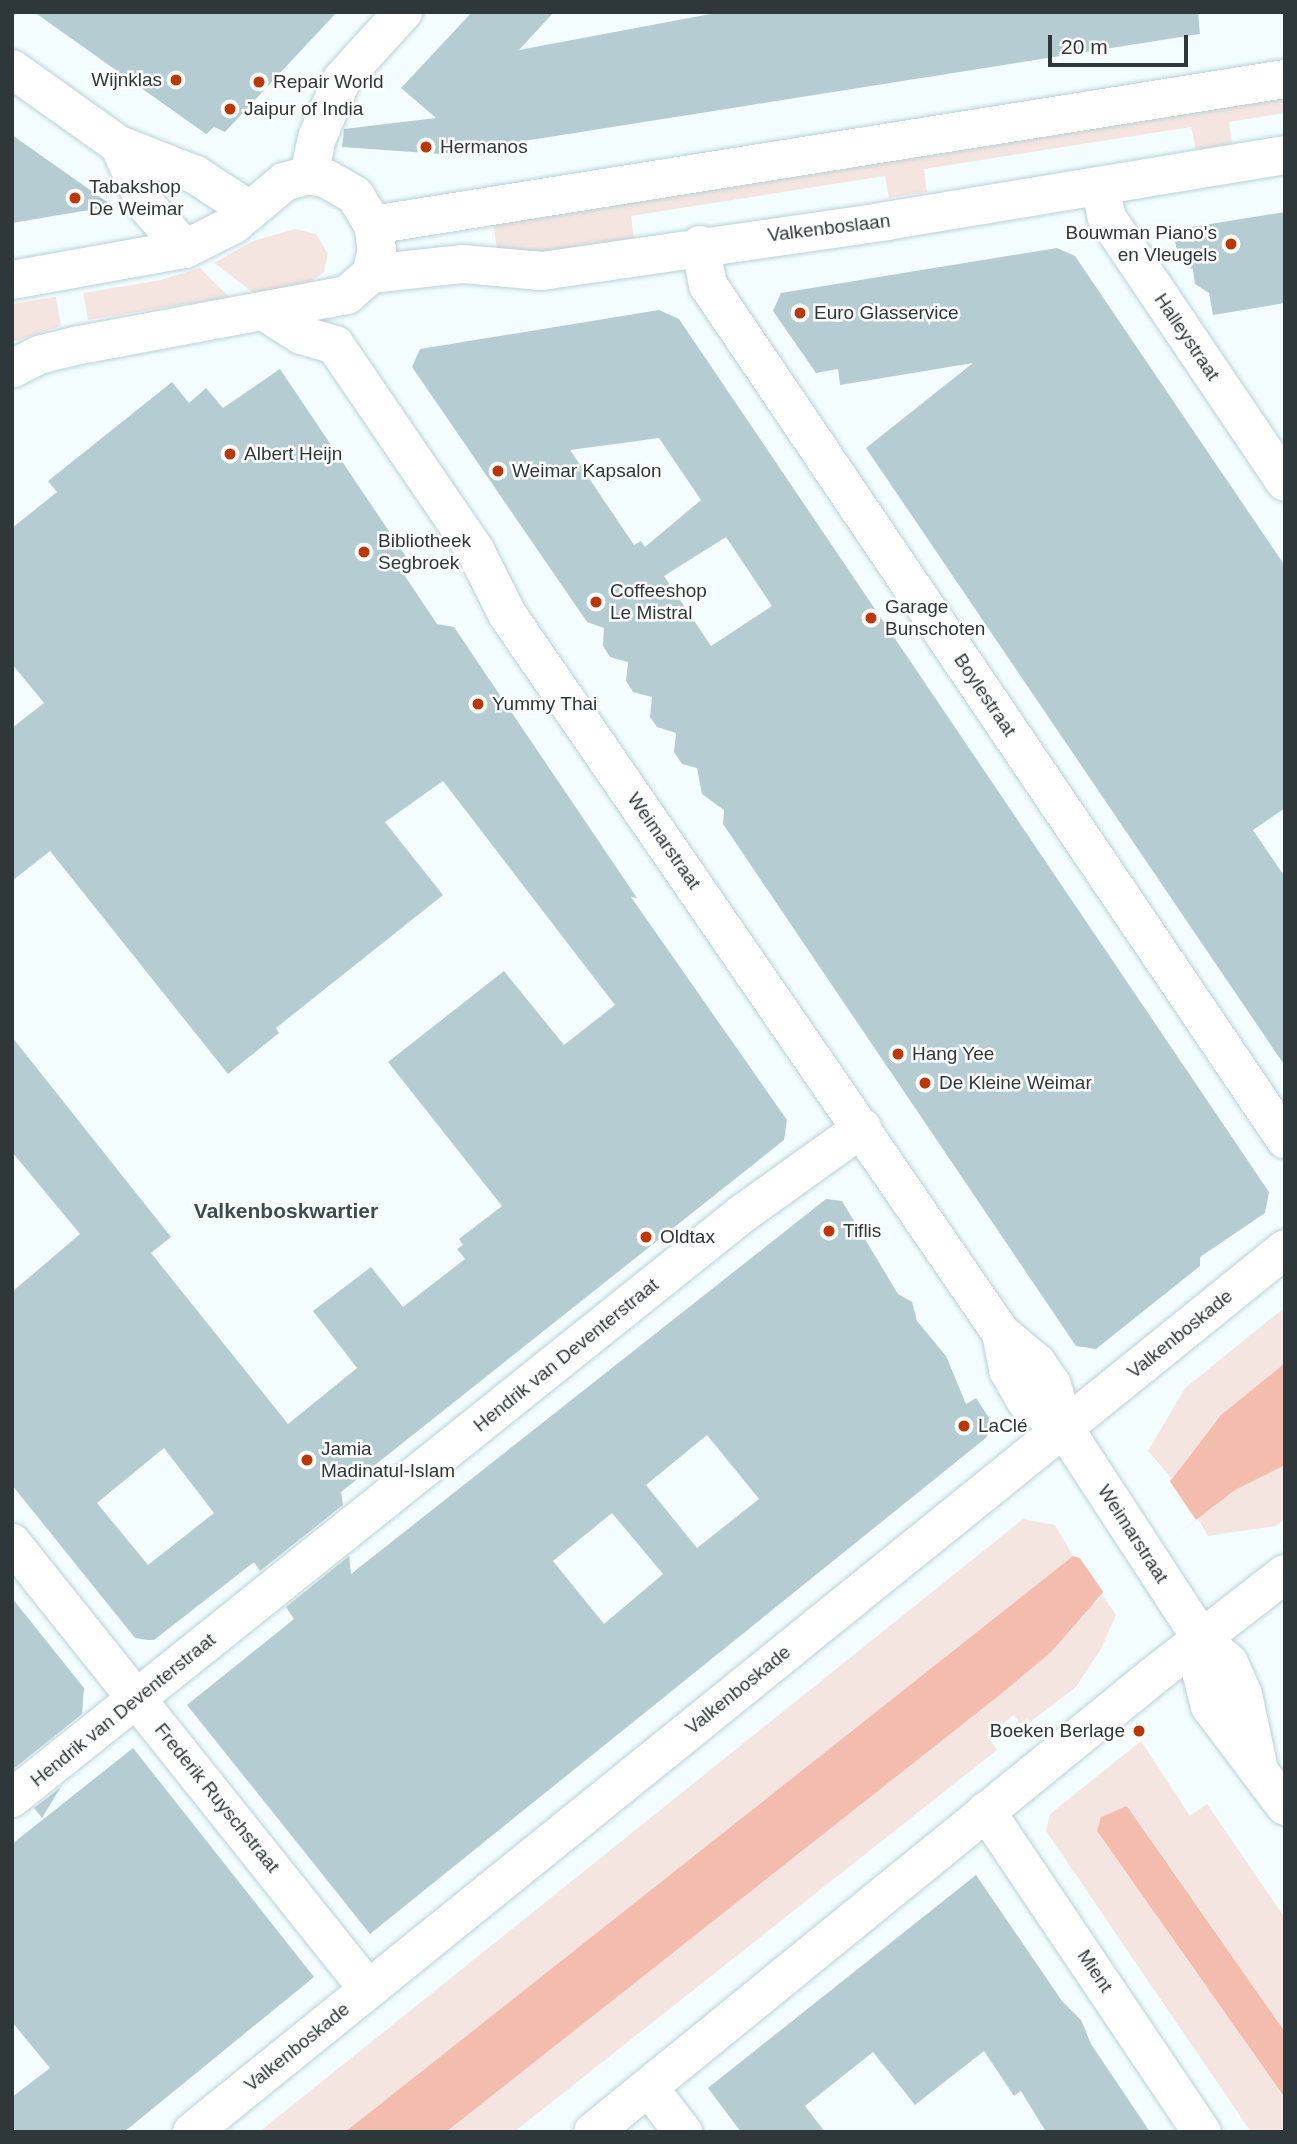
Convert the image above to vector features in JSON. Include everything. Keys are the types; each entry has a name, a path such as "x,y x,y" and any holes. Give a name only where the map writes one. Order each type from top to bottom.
{"street":[{"path":"309,176 317,138 342,79 403,12"},
{"path":"12,69 119,145 196,175 249,210"},
{"path":"373,225 1285,79"},
{"path":"119,145 146,205 186,249"},
{"name":"Valkenboslaan","path":"12,369 39,355 79,345 267,313 359,284 463,264 542,271 700,245 887,221 1285,155"},
{"path":"12,280 186,249 215,236 284,182 309,176 327,179 355,195 373,225 377,250 359,284 347,324 335,345 301,335 267,313"},
{"name":"Halleystraat","path":"1100,186 1107,218 1285,482"},
{"name":"Boylestraat","path":"700,245 708,285 1285,1139"},
{"name":"Weimarstraat","path":"335,345 475,550 507,614 1001,1334 1037,1363 1052,1385 1064,1428 1202,1640"},
{"name":"Hendrik van Deventerstraat","path":"12,1798 741,1214 862,1128"},
{"name":"Valkenboskade","path":"192,2132 1285,1249"},
{"name":"Frederik Ruyschstraat","path":"12,1543 368,1989"},
{"path":"593,2132 986,1811 1285,1574"},
{"path":"1202,1640 1202,1675 1210,1706 1258,1765 1285,1805"},
{"name":"Mient","path":"986,1811 1202,2132"},
{"path":"649,2088 683,2132"}],"shaded area":[{"path":"1285,96 1285,113 1229,122 1232,144 1196,150 1191,127 924,169 927,192 889,198 885,176 631,216 634,239 522,255 497,249 493,223"},
{"path":"295,229 316,234 328,254 324,272 308,284 255,294 214,263 253,241"},
{"path":"200,268 229,297 88,320 83,293 161,280"},
{"path":"56,297 61,326 12,342 12,304"},
{"path":"1285,1307 1285,1363 1221,1415 1172,1479 1148,1451 1185,1388"},
{"path":"1285,1363 1285,1465 1235,1490 1106,1589 1051,1652 1006,1690 446,2132 345,2132 1073,1556 1080,1558 1172,1479 1221,1415"},
{"path":"1285,1465 1285,1519 1276,1526 1208,1536 1197,1517 1235,1490"},
{"path":"1023,1519 1055,1525 1073,1556 345,2132 259,2132"},
{"path":"1103,1596 1116,1615 1101,1649 1076,1687 1030,1722 1027,1719 1020,1724 1014,1715 987,1736 997,1750 514,2132 446,2132 1006,1690 1051,1652 1083,1611"},
{"path":"1141,1741 1190,1816 1207,1804 1285,1918 1285,2032 1128,1806 1097,1831 1285,2098 1285,2132 1251,2132 1046,1831 1050,1814"},
{"path":"1127,1806 1285,2032 1285,2098 1097,1831 1101,1817"}],"pier":[{"path":"1169,1480 1196,1520 1104,1593 1079,1557"}],"building":[{"path":"34,12 337,12 225,132 214,127 206,134"},
{"path":"472,12 554,12 519,50 721,12 1198,12 1200,34 441,154 342,147 344,129 436,118 401,88"},
{"path":"12,135 113,206 12,223"},
{"path":"1285,212 1285,303 1213,315 1209,293 1195,284 1193,270 1178,257 1173,230"},
{"path":"1057,248 1075,256 1285,566 1285,808 1253,830 1285,877 1285,1066 866,448 973,363 840,385 838,369 816,373 773,311 781,293"},
{"path":"659,310 679,319 1269,1192 1265,1213 1200,1257 1200,1266 1096,1349 1076,1346 723,824 724,810 702,794 697,768 682,764 674,752 676,733 657,727 650,717 652,697 633,692 626,681 628,662 610,657 603,646 604,628 587,622 412,367 420,349","holes":["659,438 701,500 645,547 641,541 634,545 570,450","726,537 772,606 711,646 664,576"]},
{"path":"280,369 411,564 401,570 437,624 454,627 637,898 631,897 787,1120 784,1140 341,1492 343,1505 260,1571 254,1562 154,1640 147,1640 135,1638 12,1485 12,1292 80,1234 12,1152 12,1037 171,1237 151,1253 288,1424 357,1368 313,1311 371,1267 403,1307 465,1259 457,1249 463,1245 459,1239 502,1206 388,1062 504,971 564,1045 615,1005 443,781 385,822 443,895 276,1028 279,1033 228,1074 50,851 12,881 12,728 44,703 12,664 12,528 57,492 48,481 172,382 189,403 206,388 223,408","holes":["164,1448 214,1513 148,1565 97,1503"]},
{"path":"826,1199 842,1201 898,1294 912,1302 917,1321 946,1356 966,1404 976,1398 989,1418 987,1437 370,1934 187,1705 294,1619 286,1607 349,1556 351,1574","holes":["707,1435 759,1499 697,1548 646,1485","612,1513 663,1574 604,1624 553,1561"]},
{"path":"12,1598 84,1688 82,1714 12,1770"},
{"path":"133,1748 314,1977 124,2132 12,2132 12,2097 50,2068 12,2022 12,1844"},
{"path":"61,1787 42,1818 34,1808"},
{"path":"976,1875 1062,2001 1081,2020 1091,2044 1150,2132 1046,2132 1021,2091 1014,2096 984,2051 915,2105 873,2052 805,2106 825,2132 741,2132 708,2088"}],"place":[{"name":"Wijnklas","path":"176,80"},
{"name":"Repair World","path":"259,82"},
{"name":"Jaipur of India","path":"230,109"},
{"name":"Hermanos","path":"426,147"},
{"name":"Tabakshop De Weimar","path":"75,198"},
{"name":"Bouwman Piano's en Vleugels","path":"1231,244"},
{"name":"Euro Glasservice","path":"800,313"},
{"name":"Albert Heijn","path":"230,454"},
{"name":"Weimar Kapsalon","path":"498,471"},
{"name":"Bibliotheek Segbroek","path":"364,552"},
{"name":"Coffeeshop Le Mistral","path":"596,602"},
{"name":"Garage Bunschoten","path":"871,618"},
{"name":"Yummy Thai","path":"478,704"},
{"name":"Hang Yee","path":"898,1054"},
{"name":"De Kleine Weimar","path":"925,1083"},
{"name":"Tiflis","path":"829,1231"},
{"name":"Oldtax","path":"646,1237"},
{"name":"LaClé","path":"964,1426"},
{"name":"Jamia Madinatul-Islam","path":"307,1460"},
{"name":"Boeken Berlage","path":"1139,1731"}],"district":[{"name":"Valkenboskwartier","path":"286,1211"}]}
